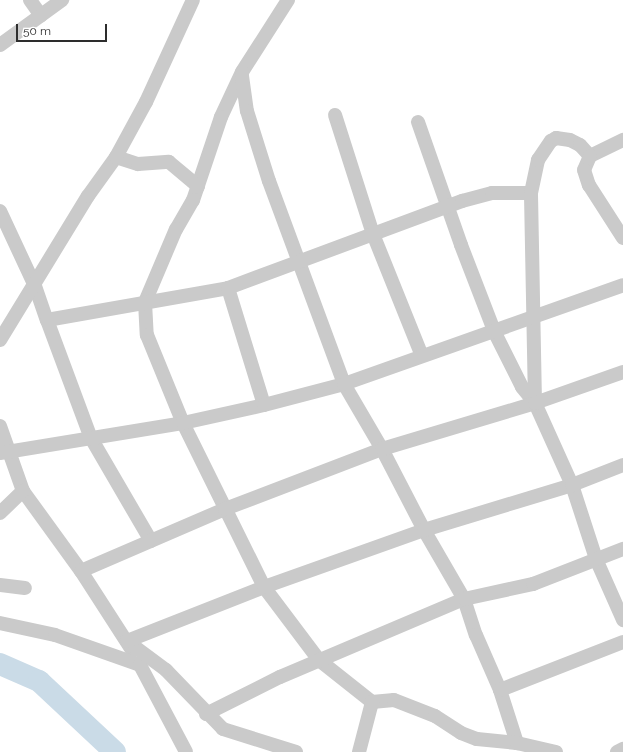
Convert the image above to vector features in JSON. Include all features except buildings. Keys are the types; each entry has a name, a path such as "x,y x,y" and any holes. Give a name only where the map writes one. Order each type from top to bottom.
{"street":[{"path":"30,0 41,16"},
{"path":"0,44 62,0"},
{"path":"0,340 35,286 88,196 116,157 149,95 193,0"},
{"path":"288,0 242,72 221,117 193,200 176,229 145,302 147,335 184,423 264,587 319,660 372,702 394,700 435,716 472,737 490,741 517,743 556,752"},
{"path":"242,72 247,111 269,181 300,260 344,384 382,448 424,530 464,599 476,635 500,690 517,743"},
{"path":"335,115 373,234 422,356"},
{"path":"418,122 449,207 460,245 495,333 522,387 535,403 572,485 596,559 623,620"},
{"path":"535,403 531,193 538,160 551,141 556,138 570,140 580,145 590,156"},
{"path":"623,140 590,156 584,170 589,185 623,238"},
{"path":"116,157 138,164 169,162 198,186"},
{"path":"47,320 228,288 300,260 492,193 531,193"},
{"path":"0,211 35,286 91,438 151,541"},
{"path":"4,452 184,423 264,405 344,384 422,356 495,333 623,285"},
{"path":"228,288 264,405"},
{"path":"81,571 225,509 382,448 535,403 623,372"},
{"path":"0,426 4,452 23,491 81,571 127,641 185,752"},
{"path":"127,641 264,587 424,530 572,485 623,465"},
{"path":"0,513 23,491"},
{"path":"206,714 319,660 464,599 533,584 623,549"},
{"path":"0,585 25,588"},
{"path":"0,623 55,635 140,665"},
{"path":"127,641 166,670 197,700 206,714 223,730 296,752"},
{"path":"500,690 623,642"},
{"path":"359,752 372,702"},
{"path":"617,752 623,749"}],"waterway":[{"path":"0,664 39,681 115,752"}]}
